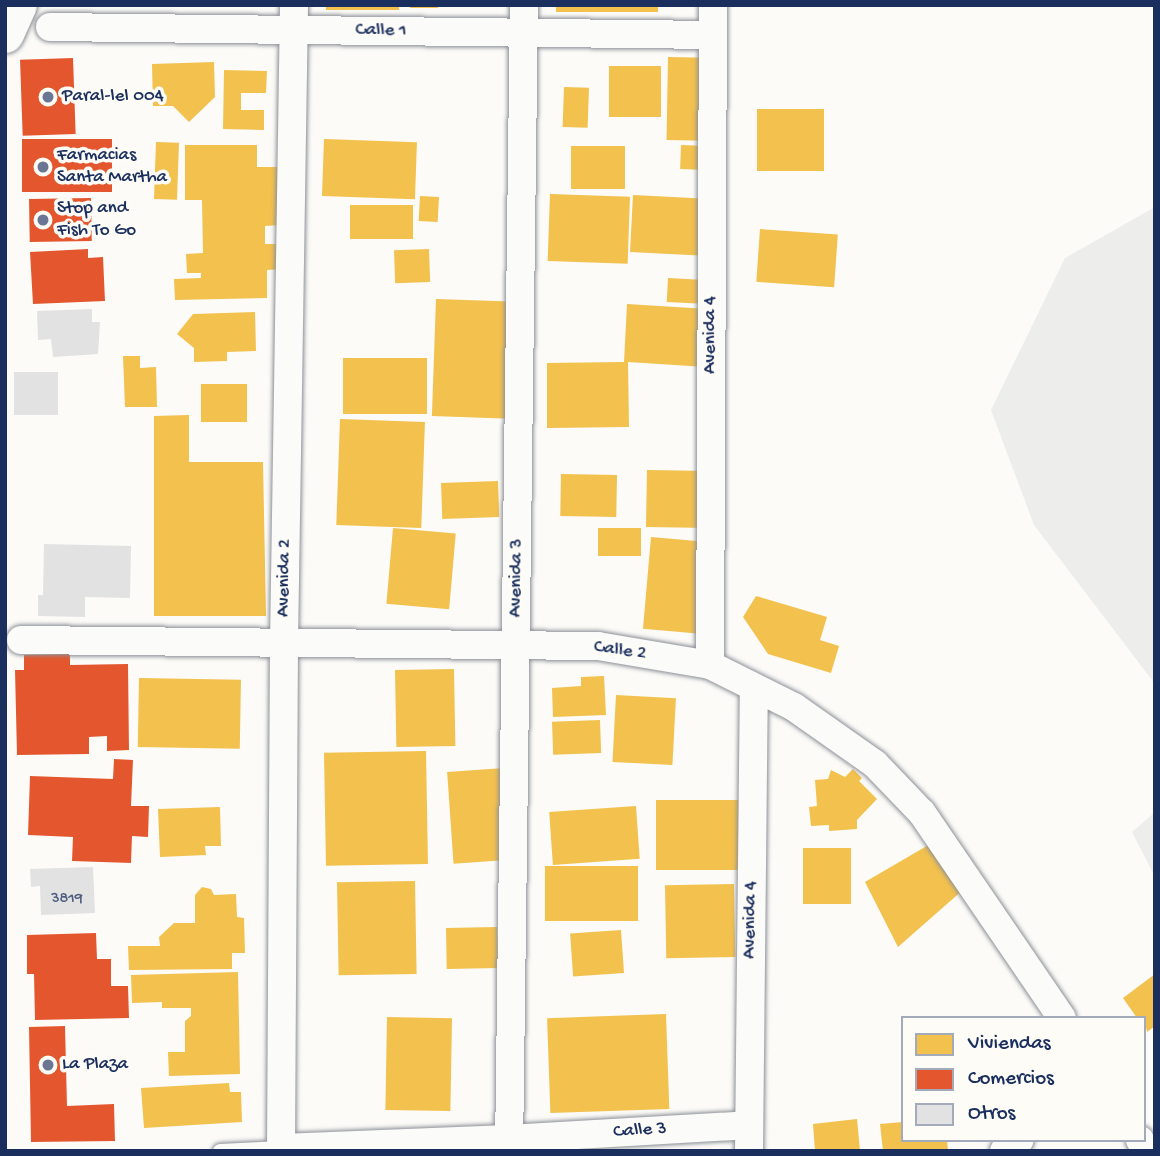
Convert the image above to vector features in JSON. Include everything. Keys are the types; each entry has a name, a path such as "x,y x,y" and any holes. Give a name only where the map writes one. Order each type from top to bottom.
{"main road":[{"path":"5,34 18,5"}],"street":[{"name":"Avenida 3","path":"508,1145 524,5"},
{"name":"Avenida 4","path":"710,665 713,5"},
{"name":"Calle 1","path":"50,27 294,17 524,35 712,35"},
{"name":"Avenida 2","path":"281,1149 284,643 294,17"},
{"name":"Calle 2","path":"21,640 598,646 710,665 794,707 829,729 875,764 922,813 1061,1016"},
{"name":"Avenida 4","path":"749,1138 754,689"},
{"name":"Calle 3","path":"281,1149 749,1138"}],"lane":[{"path":"220,1151 281,1149"}],"shaded area":[{"path":"1155,207 1155,684 1034,525 991,410 1065,258"},
{"path":"1155,812 1155,877 1132,832"}],"building: Viviendas":[{"path":"326,5 399,5 399,10 326,10"},
{"path":"410,5 438,5 438,8 410,8"},
{"path":"556,5 658,5 658,12 556,12"},
{"path":"668,57 707,58 706,141 667,140"},
{"path":"214,62 215,97 189,122 173,106 153,106 152,64"},
{"path":"609,66 661,66 661,117 609,117"},
{"path":"224,70 267,71 266,93 241,93 241,110 264,110 264,130 223,129"},
{"path":"564,87 589,88 588,128 563,127"},
{"path":"757,109 824,109 824,171 757,171"},
{"path":"324,139 417,142 415,199 322,196"},
{"path":"156,142 179,143 177,200 154,199"},
{"path":"185,145 257,145 257,167 279,167 280,225 265,226 265,244 282,244 283,269 267,270 267,298 175,300 174,279 201,278 201,273 187,273 186,254 203,253 202,200 185,200"},
{"path":"681,145 708,146 707,170 680,169"},
{"path":"571,146 625,146 625,189 571,189"},
{"path":"550,194 630,197 628,264 548,261"},
{"path":"633,195 707,199 704,256 630,252"},
{"path":"420,196 439,197 438,222 419,221"},
{"path":"350,205 413,205 413,239 350,239"},
{"path":"760,229 838,234 834,287 756,282"},
{"path":"429,249 430,282 395,283 394,250"},
{"path":"668,278 709,280 708,304 667,302"},
{"path":"436,299 516,302 512,419 432,416"},
{"path":"627,304 708,309 706,367 628,362 629,427 547,428 547,363 624,362"},
{"path":"255,312 256,351 227,352 227,361 194,362 194,348 177,334 193,314"},
{"path":"123,356 140,356 140,368 156,367 157,407 125,407"},
{"path":"343,358 427,358 427,414 343,414"},
{"path":"201,384 247,384 247,422 201,422"},
{"path":"189,415 189,462 263,462 266,616 154,616 154,416"},
{"path":"340,419 425,422 421,528 336,525"},
{"path":"647,470 710,471 709,528 646,527"},
{"path":"561,474 617,475 616,517 560,516"},
{"path":"498,481 499,517 442,519 441,483"},
{"path":"393,528 456,533 449,609 386,604"},
{"path":"598,528 641,528 641,556 598,556"},
{"path":"651,537 711,542 703,634 643,629"},
{"path":"756,596 827,617 820,640 839,646 831,673 768,654 743,617"},
{"path":"454,669 455,746 396,747 395,670"},
{"path":"604,676 606,715 553,717 552,688 581,686 581,677"},
{"path":"139,678 241,680 240,749 138,747"},
{"path":"616,695 676,698 672,765 612,762"},
{"path":"600,720 601,753 553,755 552,722"},
{"path":"426,751 428,864 326,866 324,753"},
{"path":"504,768 510,860 454,864 447,772"},
{"path":"853,769 862,778 859,781 877,799 857,820 857,829 829,831 829,825 811,826 809,807 817,806 815,780 828,779 831,770 845,777"},
{"path":"656,800 751,800 751,870 656,870"},
{"path":"636,806 640,859 553,865 549,812"},
{"path":"220,807 221,846 205,846 206,855 160,857 158,809"},
{"path":"937,840 964,889 898,947 865,882"},
{"path":"803,848 851,848 851,904 803,904"},
{"path":"545,866 638,866 638,921 545,921"},
{"path":"415,881 417,974 339,975 337,882"},
{"path":"734,884 735,957 666,958 665,885"},
{"path":"202,887 211,889 214,895 236,894 237,917 244,918 245,953 232,953 232,969 129,970 128,946 160,946 159,937 174,923 195,923 195,895"},
{"path":"497,927 498,968 447,969 446,928"},
{"path":"621,930 624,973 573,976 570,934"},
{"path":"238,972 240,1074 169,1076 168,1052 185,1052 185,1021 191,1016 191,1008 162,1008 162,1002 132,1003 131,975"},
{"path":"1155,974 1155,1026 1147,1032 1146,1016 1136,1016 1123,998"},
{"path":"666,1014 669,1109 550,1113 547,1018"},
{"path":"387,1017 452,1018 450,1111 385,1110"},
{"path":"229,1083 230,1092 241,1092 242,1122 144,1128 141,1088"},
{"path":"857,1119 860,1151 815,1151 813,1124"},
{"path":"901,1122 901,1142 947,1142 948,1151 883,1151 880,1124"}],"building: Comercios":[{"name":"Paral-lel 004","path":"73,58 76,134 23,136 20,60"},
{"path":"22,139 112,139 112,192 22,192"},
{"path":"91,198 92,241 30,242 29,199"},
{"path":"88,249 88,258 103,257 105,301 33,304 30,252"},
{"path":"70,654 70,665 128,664 129,750 107,751 107,736 89,737 89,754 17,755 15,670 24,670 24,655"},
{"path":"114,759 133,760 131,806 149,806 148,837 132,836 131,863 72,861 73,837 28,835 30,776 113,779"},
{"path":"96,933 97,959 111,959 111,986 128,986 129,1018 35,1020 34,974 27,974 27,935"},
{"name":"La Plaza","path":"65,1026 67,1106 114,1104 115,1141 31,1142 29,1027"}],"building: Otros":[{"path":"92,309 92,322 100,322 98,354 53,357 51,339 38,340 37,311"},
{"path":"14,372 58,372 58,415 14,415"},
{"path":"44,544 131,546 130,598 85,597 85,617 38,616 38,595 43,595"},
{"path":"93,867 95,913 41,915 40,886 31,887 30,869"}],"place":[{"name":"Paral-lel 004","path":"48,97"},
{"name":"Farmacias Santa Martha","path":"43,167"},
{"name":"Stop and Fish To Go","path":"43,220"},
{"name":"La Plaza","path":"48,1065"}]}
